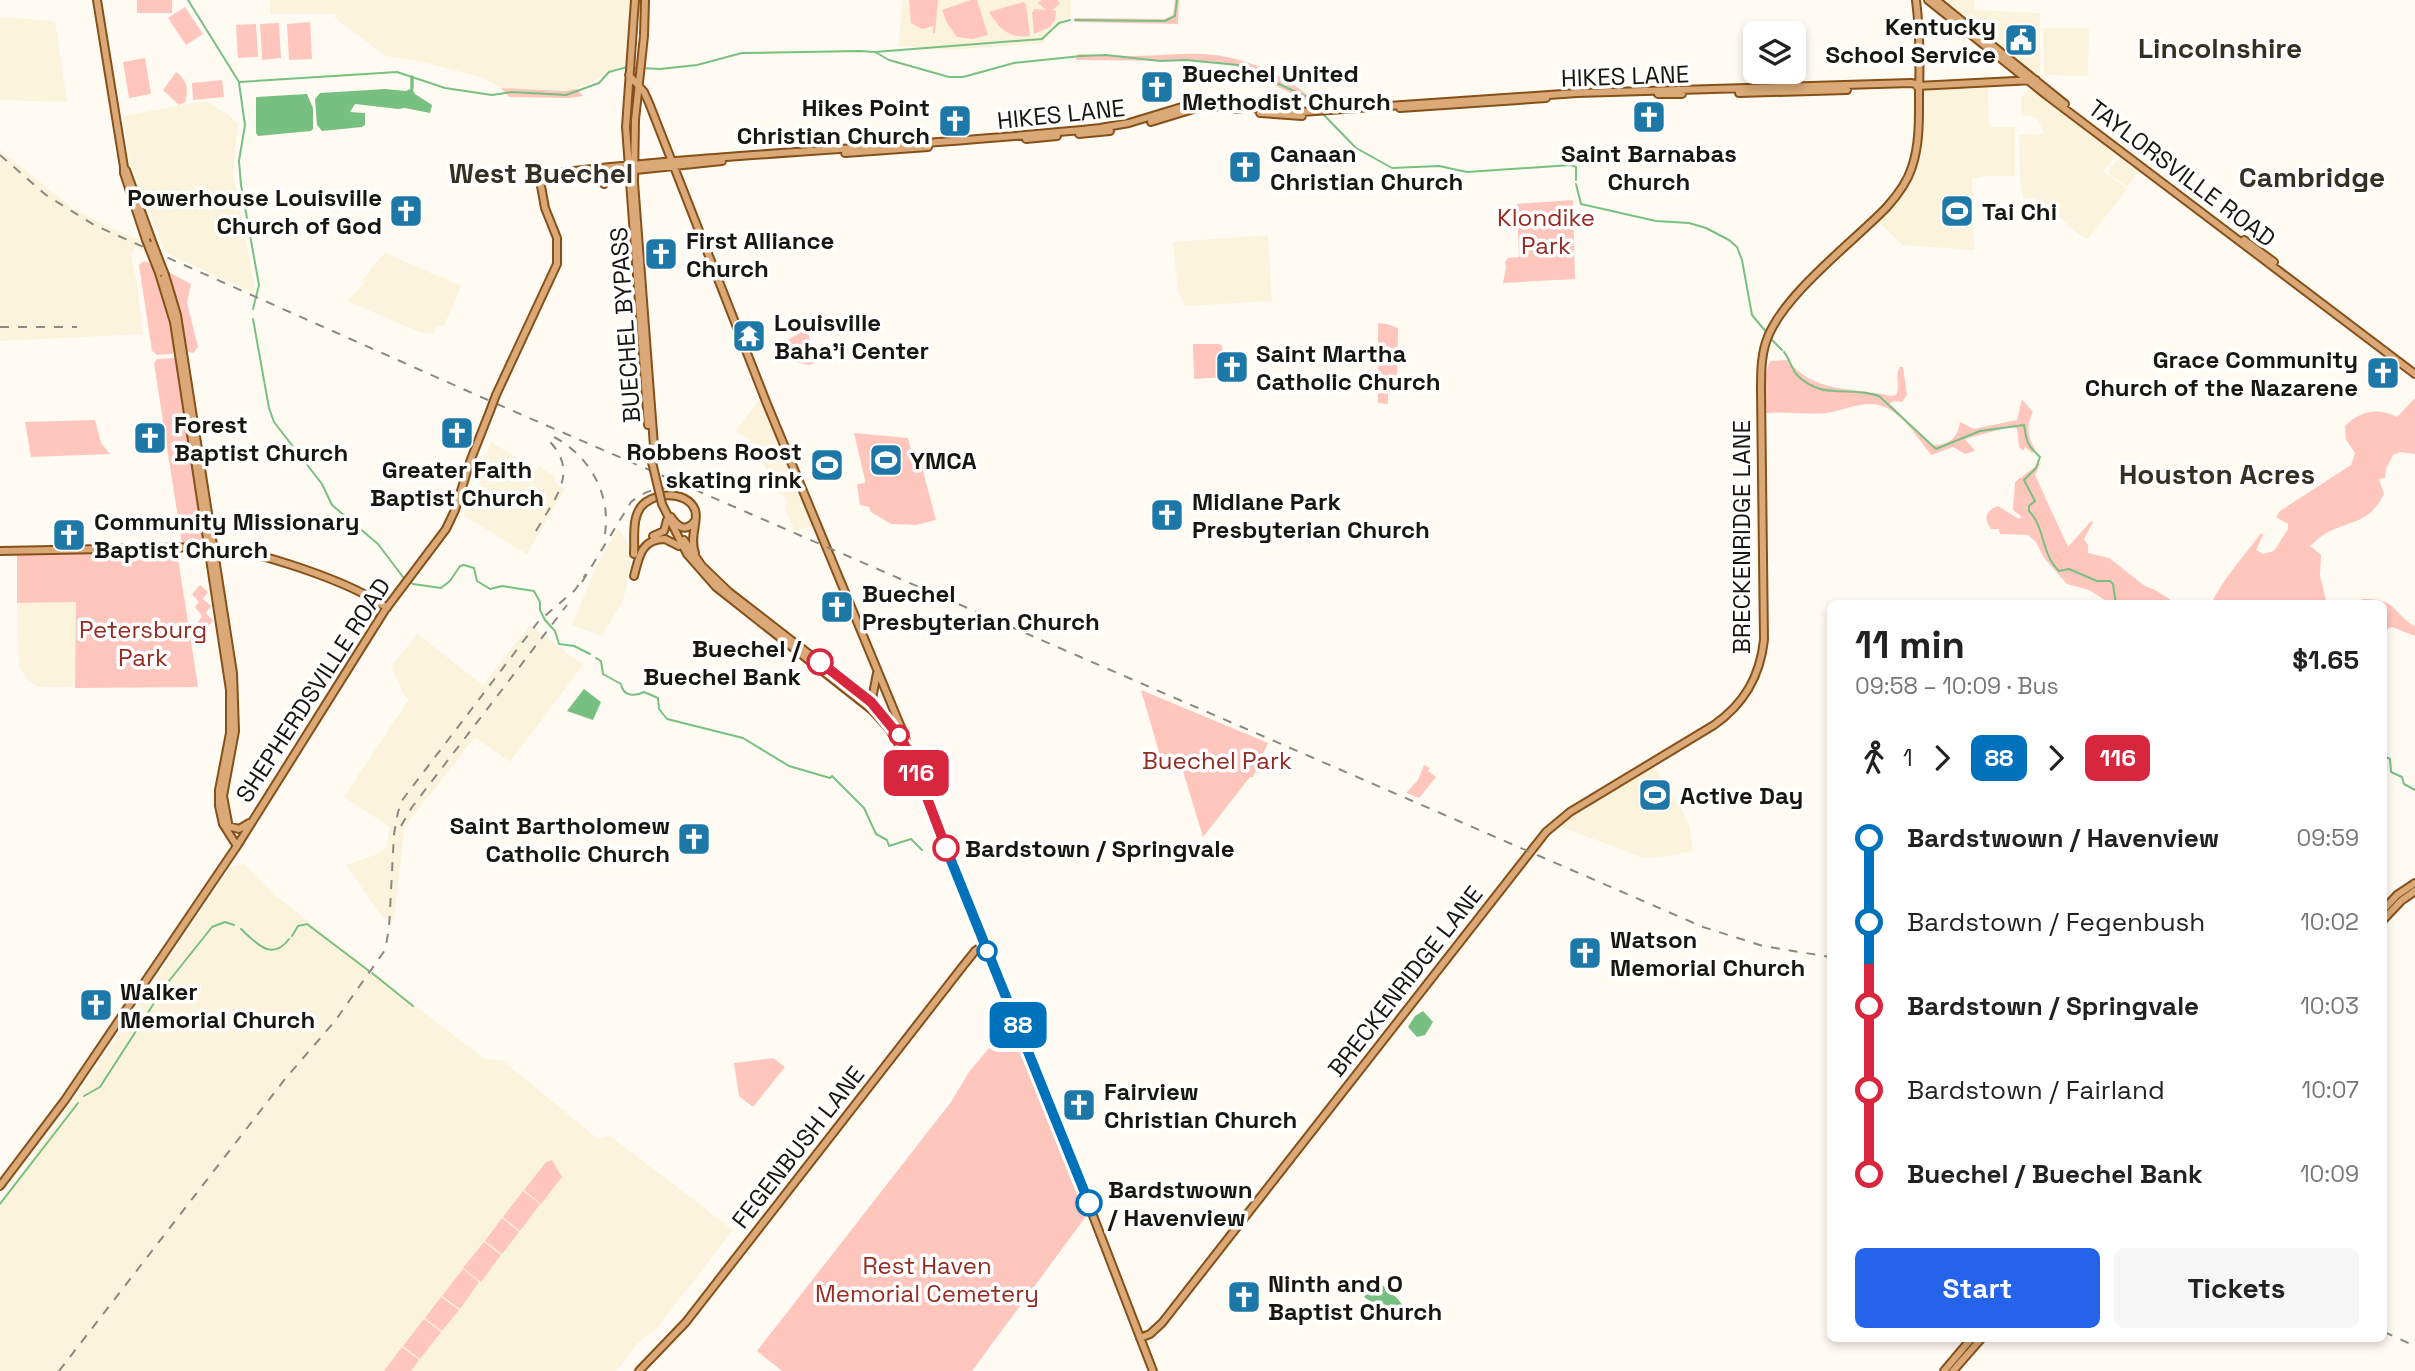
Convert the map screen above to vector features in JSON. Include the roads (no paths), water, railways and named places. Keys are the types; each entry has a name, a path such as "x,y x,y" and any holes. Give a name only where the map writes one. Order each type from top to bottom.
{"main road":[{"path":"97,0 124,167 177,314 231,706 230,733 219,790 219,806 223,824 235,843"},
{"name":"BUECHEL BYPASS","path":"635,0 626,127 637,230 653,459"},
{"name":"BUECHEL BYPASS","path":"645,0 635,150 629,179 653,459 664,504 687,554 704,575 725,595 872,706"},
{"name":"TAYLORSVILLE ROAD","path":"1928,0 2032,80"},
{"name":"TAYLORSVILLE ROAD","path":"1936,0 2032,80 2415,372"},
{"name":"BRECKENRIDGE LANE","path":"1140,1338 1162,1324 1546,832 1570,812 1714,725 1735,709 1749,690 1759,667 1764,640 1761,391 1766,342 1784,308 1886,208 1902,189 1912,167 1917,147 1920,85 1918,2"},
{"path":"632,36 637,35 645,25"},
{"path":"632,36 638,40 642,52"},
{"path":"2014,82 2015,69"},
{"path":"629,71 645,94 763,394 1046,1094 1153,1371"},
{"name":"HIKES LANE","path":"1320,112 1522,95 1821,91 2032,80"},
{"name":"HIKES LANE","path":"540,177 617,171 631,167 1093,133 1141,125 1183,111 1207,107 1225,107 1270,115 1599,94"},
{"path":"635,120 631,126 626,127 635,150"},
{"path":"540,177 631,167"},
{"path":"617,171 629,179"},
{"path":"594,173 600,176 604,184"},
{"name":"SHEPHERDSVILLE ROAD","path":"0,1186 65,1100 235,843 253,820 387,608 443,534 453,516 474,450 496,395 553,274 557,260 557,238 545,208 540,177"},
{"path":"695,521 684,528 669,517 664,531 645,540 634,554 637,514 641,506 651,498 669,496 686,500 694,509 695,521 691,539 697,559 704,564 713,564"},
{"name":"BUECHEL BYPASS","path":"669,517 697,559 729,592 834,673 872,706 909,755"},
{"path":"634,576 642,549 654,540 671,540 687,554"},
{"path":"211,547 235,701 235,731 223,796 235,843"},
{"path":"0,551 211,547 256,556 320,575 387,608"},
{"path":"808,656 834,673"},
{"path":"872,706 877,671"},
{"path":"885,720 895,715"},
{"path":"229,827 239,829 253,820"},
{"path":"2387,906 2415,883"},
{"path":"2387,916 2415,891"},
{"path":"975,951 977,926"},
{"name":"FEGENBUSH LANE","path":"639,1371 686,1322 975,951 984,945"},
{"path":"969,959 980,954 991,961"},
{"path":"1147,1357 1147,1342 1151,1333"},
{"path":"1944,1371 1968,1342"},
{"path":"1953,1371 1978,1342"}],"waterway":[{"path":"188,0 239,82 397,72 445,88 492,95 512,92 566,95 599,83 609,72 627,67 637,68"},
{"path":"1075,20 1165,21 1175,16 1177,0"},
{"path":"875,52 1042,39 1059,23 1070,20"},
{"path":"642,68 697,65 742,53 860,51 875,52 889,60 949,77 963,77 1014,63 1106,55 1238,65 1309,98 1317,108"},
{"path":"412,77 412,88"},
{"path":"239,83 245,125 239,161 241,185 259,285 253,309"},
{"path":"1321,112 1356,148 1392,168 1439,166 1467,172 1571,165 1576,167 1576,180"},
{"path":"1576,184 1581,204 1656,221 1689,223 1729,240 1737,247 1742,260 1752,315 1767,333"},
{"path":"253,319 269,408 274,422 322,484 332,505 378,544 403,577 413,584 441,588 450,581 460,566 464,565 474,568 477,581 490,589 502,586 534,591 540,602 540,610 555,631 559,644 574,646 590,654"},
{"path":"1770,338 1782,350"},
{"path":"1784,352 1798,376 1808,384 1827,390 1879,396 1936,449 1980,431 2024,425 2028,442 2040,457 2036,468 2024,480 2035,501 2029,506 2029,511 2038,525 2049,557 2059,571 2069,569 2097,581 2110,581 2115,600"},
{"path":"596,658 601,661 603,674 621,684 627,693 636,695 644,692 658,698 659,709 667,719 743,738 789,766 830,778 832,776 864,808 876,834 887,840 889,846 911,839 922,850"},
{"path":"2387,758 2390,759 2391,772 2402,777 2404,784 2415,790"},
{"path":"84,1096 100,1087 165,986 212,927 225,922 234,925"},
{"path":"292,936 298,926 307,924 369,971"},
{"path":"241,929 258,944 270,950 283,946 289,939"},
{"path":"372,973 413,1006"},
{"path":"0,1204 78,1103"}],"railway":[{"path":"0,155 46,195 94,225 481,397 1703,927 1763,946 1827,957"},
{"path":"0,327 77,327"},
{"path":"536,531 557,495 563,472 562,460 544,436"},
{"path":"554,437 579,455 596,480 605,508 604,539"},
{"path":"582,582 631,502 656,489 684,490"},
{"path":"59,1371 285,1079 335,1021 385,950 389,929 394,834 403,799 538,622 575,590 586,574"},
{"path":"401,826 412,807 567,605"},
{"path":"2387,1333 2415,1346"}],"place":[{"name":"Kentucky School Service","path":"2021,40"},
{"name":"Buechel United Methodist Church","path":"1157,87"},
{"name":"Saint Barnabas Church","path":"1649,117"},
{"name":"Hikes Point Christian Church","path":"955,121"},
{"name":"Canaan Christian Church","path":"1245,167"},
{"name":"Powerhouse Louisville Church of God","path":"406,211"},
{"name":"Tai Chi","path":"1957,211"},
{"name":"First Alliance Church","path":"661,254"},
{"name":"Louisville Baha'i Center","path":"749,336"},
{"name":"Saint Martha Catholic Church","path":"1232,367"},
{"name":"Grace Community Church of the Nazarene","path":"2383,373"},
{"name":"Greater Faith Baptist Church","path":"457,433"},
{"name":"Forest Baptist Church","path":"150,438"},
{"name":"YMCA","path":"886,460"},
{"name":"Robbens Roost skating rink","path":"827,465"},
{"name":"Midlane Park Presbyterian Church","path":"1167,515"},
{"name":"Community Missionary Baptist Church","path":"69,535"},
{"name":"Buechel Presbyterian Church","path":"837,607"},
{"name":"Buechel / Buechel Bank","path":"820,662"},
{"name":"Active Day","path":"1655,795"},
{"name":"Saint Bartholomew Catholic Church","path":"694,839"},
{"name":"Bardstown / Springvale","path":"946,848"},
{"name":"Watson Memorial Church","path":"1585,953"},
{"name":"Walker Memorial Church","path":"96,1005"},
{"name":"Fairview Christian Church","path":"1079,1105"},
{"name":"Bardstwown / Havenview","path":"1089,1203"},
{"name":"Ninth and O Baptist Church","path":"1244,1297"}],"district":[{"name":"Lincolnshire","path":"2220,48"},
{"name":"West Buechel","path":"541,173"},
{"name":"Cambridge","path":"2312,177"},
{"name":"Houston Acres","path":"2217,474"}],"park label":[{"name":"Klondike Park","path":"1546,231"},
{"name":"Petersburg Park","path":"143,643"},
{"name":"Buechel Park","path":"1217,760"},
{"name":"Rest Haven Memorial Cemetery","path":"927,1279"}]}
